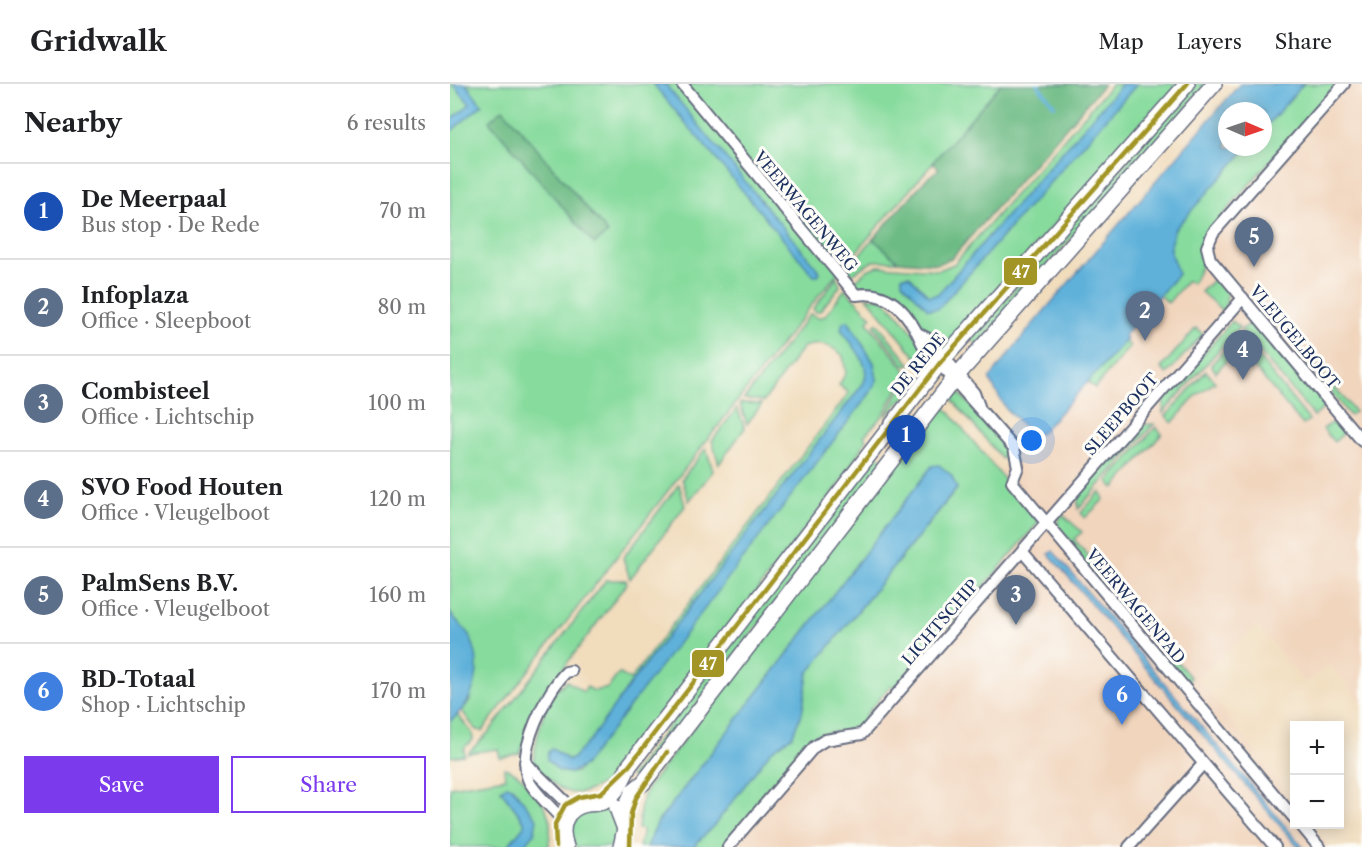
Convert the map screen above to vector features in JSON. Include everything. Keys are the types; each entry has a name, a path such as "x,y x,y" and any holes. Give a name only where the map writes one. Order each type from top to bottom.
{"main road":[{"name":"DE REDE","path":"602,798 942,361 1186,84"},
{"path":"621,847 625,837 627,815 644,782 955,377 1214,84"},
{"path":"563,846 554,829 563,813 579,797 602,798 627,815 633,838 630,847"}],"street":[{"name":"VEERWAGENWEG","path":"682,84 856,295 879,293 891,299 918,333 928,339 955,377"},
{"name":"VLEUGELBOOT","path":"1344,84 1213,233 1208,248 1210,259 1362,441"},
{"name":"SLEEPBOOT","path":"1022,551 1243,298"},
{"name":"VEERWAGENPAD","path":"955,377 1016,452 1018,467 1012,482 1290,813"},
{"path":"1022,551 1275,847"},
{"name":"LICHTSCHIP","path":"729,847 814,747 825,740 862,734 1022,551"},
{"path":"563,813 525,762 527,746 545,701 558,681 566,672 571,671"},
{"path":"1129,847 1203,764"},
{"path":"1303,829 1319,847"}],"shaded area":[{"path":"1314,84 1362,84 1362,703 1329,664 1305,683 1257,625 1198,678 1290,797 1290,829 1315,829 1330,847 706,847 1013,456 1256,156 1272,156 1272,136"}],"green space":[{"path":"450,84 453,84 470,104 450,121"},
{"path":"466,84 1001,84 820,294 482,731 476,730 462,711 470,700 469,635 450,613 450,132 482,105"},
{"path":"1001,84 1104,84 952,258 938,264 898,261 873,239 927,178 939,169 933,162"},
{"path":"1112,84 1122,84 938,294 929,296 909,275 902,276 902,282 928,309 938,309 1137,84 1180,84 949,342 940,342 926,334 903,300 898,300 881,289 857,288 852,283 869,269 878,266 939,270 954,264"},
{"path":"1195,84 1207,84 977,345 971,339"},
{"path":"1303,84 1337,84 1206,234 1201,246 1204,260 1194,281 1192,284 1187,281 1168,303 1160,295 1178,274 1170,250 1174,230 1240,156 1272,156 1272,120"},
{"path":"503,109 608,233 594,244 489,121"},
{"path":"873,239 898,261 873,261 847,277 844,273"},
{"path":"837,277 840,286 820,311 816,312 813,309"},
{"path":"1215,278 1223,284 1226,292 1227,301 1223,311 1201,292"},
{"path":"845,289 872,317 867,322 907,372 883,415 864,436 867,439 839,485 612,777 587,791 568,792 560,788 551,782 533,762 542,717 552,696 567,681 583,692 587,687 594,691 608,688 619,673 630,680 849,393 839,385 846,373 843,356 824,345 814,345 803,347 764,401 744,399 810,314 818,318 825,316","holes":["848,321 874,363 877,380 870,393 577,772 559,771 552,749 569,760 590,741 631,683 863,384 866,377 864,363 841,329"]},
{"path":"867,297 884,299 917,338 929,363 925,363 924,367"},
{"path":"1255,320 1324,401 1322,410 1314,416 1241,330"},
{"path":"1232,321 1239,327 1163,413 1164,399"},
{"path":"877,323 911,365 905,366 874,326"},
{"path":"1196,328 1203,334 1167,374 1161,368"},
{"path":"1239,333 1309,420 1303,425 1238,348 1216,372 1211,365"},
{"path":"1125,341 1130,346 1095,388 1088,382"},
{"path":"1298,344 1326,377 1317,376 1297,352"},
{"path":"1206,371 1215,382 1196,396 1172,423 1166,416"},
{"path":"910,372 915,377 919,376 915,382 917,385 885,417"},
{"path":"1333,385 1355,412 1350,416 1332,394"},
{"path":"958,392 1009,447 1014,464 1007,455 1002,459 951,398"},
{"path":"740,404 762,404 747,424"},
{"path":"945,407 1039,522 979,592 976,589 953,616 955,619 947,629 944,626 933,638 935,641 894,688 890,686 865,716 868,719 853,729 828,732 816,738 722,847 693,847 716,823 770,752 792,736 802,713 808,673 957,489 932,466 658,822 647,847 639,847 643,830 638,829 641,803 648,787 936,412 939,413"},
{"path":"737,408 745,428 719,464 712,441"},
{"path":"1333,422 1341,422 1344,426 1342,435 1334,442 1323,429"},
{"path":"1154,424 1078,509 1078,496 1141,425"},
{"path":"1156,427 1162,434 1114,488 1108,481"},
{"path":"706,448 713,471 689,501 682,479"},
{"path":"877,455 884,461 638,782 630,776"},
{"path":"679,484 685,506 630,579 623,558"},
{"path":"1100,491 1104,499 1085,518 1081,513"},
{"path":"1062,514 1082,532 1074,539 1191,678 1186,683 1055,527"},
{"path":"606,580 626,580 627,583 541,698 520,753 500,758 498,749 468,753 489,732"},
{"path":"458,715 472,733 473,740 464,748 464,755 450,757 450,721"},
{"path":"504,768 511,770 525,781 543,803 550,821 549,847 523,847 534,834 536,819 501,790 524,821 524,826 507,847 450,847 450,787 505,778"},
{"path":"607,809 617,826 616,839 611,847 575,847 570,830 576,817 586,812"}],"water":[{"path":"453,84 466,84 482,105 450,132 450,121 470,104"},
{"path":"653,84 665,84 820,272 818,276 814,276"},
{"path":"1122,84 1137,84 938,309 928,309 902,282 902,276 909,276 929,296 938,294"},
{"path":"1240,84 1303,84 1272,120 1272,102 1224,102"},
{"path":"1218,109 1218,156 1240,156 1174,230 1170,250 1178,274 1124,336 1127,339 1041,433 1033,435 1006,409 989,379 1032,325"},
{"path":"848,321 874,363 877,380 870,393 584,766 570,773 559,771 547,760 548,752 552,749 568,760 572,759 590,740 631,683 863,384 866,377 864,363 841,329 843,322"},
{"path":"939,465 951,475 957,488 808,673 802,713 792,736 770,752 716,823 693,847 647,847 658,822 932,466"},
{"path":"1053,551 1303,847 1298,847 1049,554"},
{"path":"450,613 468,634 476,658 477,670 466,704 450,721"},
{"path":"507,786 512,787 537,819 534,834 523,847 507,847 524,826 524,821 501,790"}],"waterway":[{"path":"1037,84 1054,105"}],"transit line":[{"name":"47","path":"556,847 555,824 565,805 579,797 601,793 629,766 939,364 1187,84"},
{"name":"47","path":"630,847 631,814 636,798 667,752"}],"place":[{"name":"PalmSens B.V.","path":"1254,267"},
{"name":"Infoplaza","path":"1145,341"},
{"name":"SVO Food Houten","path":"1243,380"},
{"name":"De Meerpaal","path":"906,465"},
{"name":"Combisteel","path":"1016,625"},
{"name":"BD-Totaal","path":"1122,725"}]}
